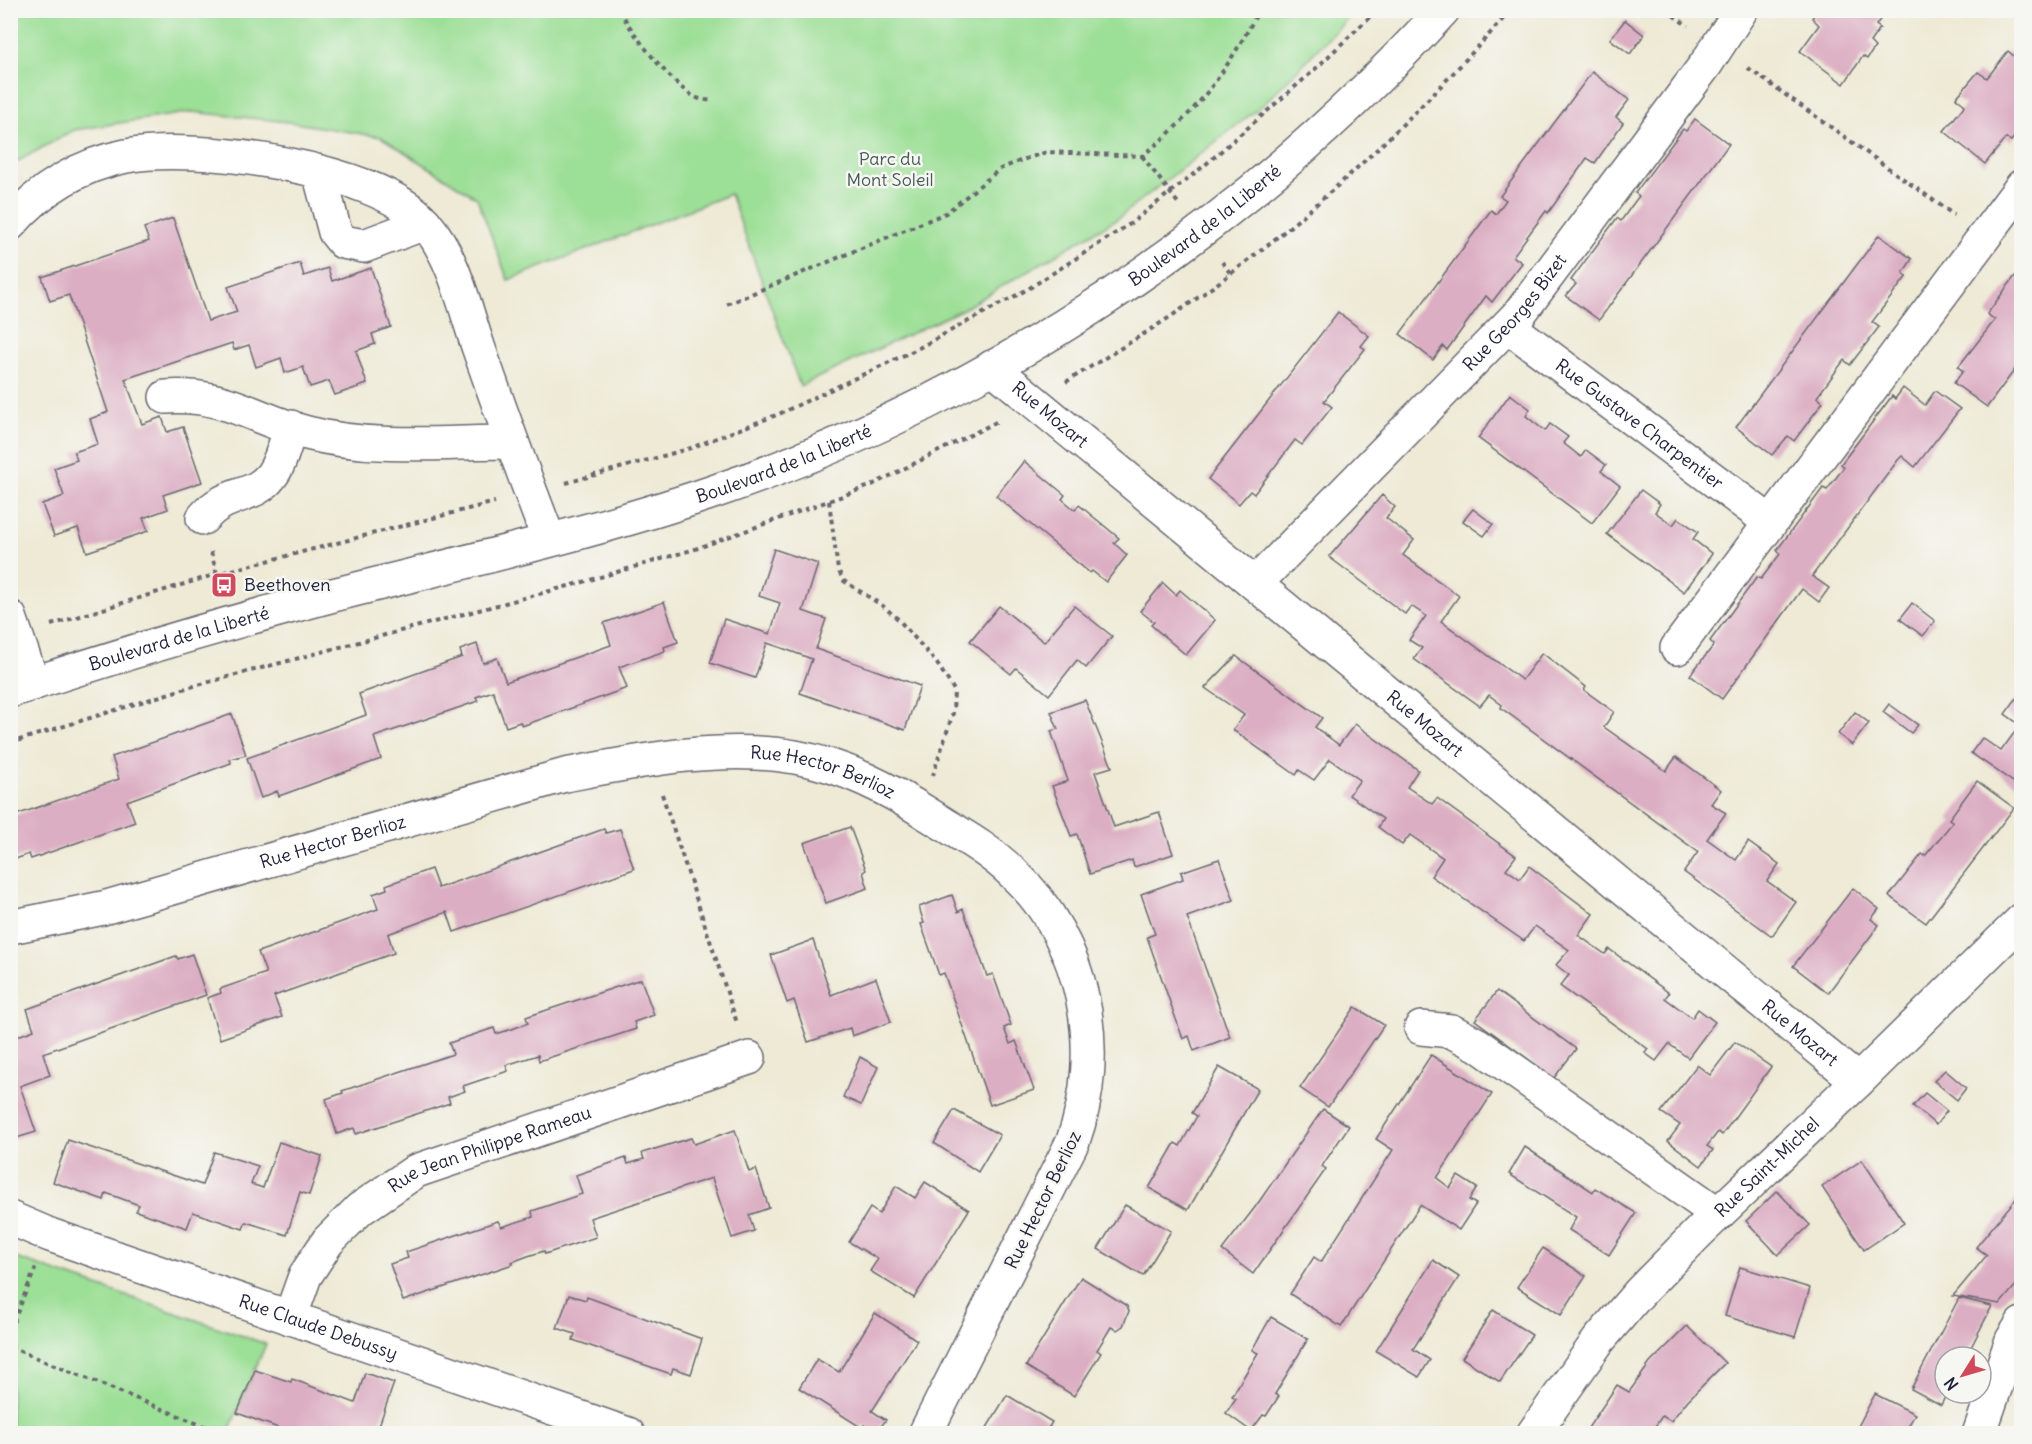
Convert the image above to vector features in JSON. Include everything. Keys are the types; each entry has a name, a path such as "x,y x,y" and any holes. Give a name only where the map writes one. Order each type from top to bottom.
{"street":[{"name":"Boulevard de la Liberté","path":"22,687 246,619 549,540 676,504 795,462 880,424 992,367 1103,302 1224,215 1330,124 1443,10"},
{"name":"Rue Georges Bizet","path":"1255,584 1508,326 1531,299 1718,46 1741,10"},
{"path":"10,224 36,198 63,179 82,170 126,156 189,153 271,162 319,172 384,195 425,222 451,269 549,540"},
{"path":"319,172 335,232 343,242 364,246 425,222"},
{"path":"1677,648 2022,186"},
{"name":"Rue Gustave Charpentier","path":"1508,326 1770,522"},
{"name":"Rue Mozart","path":"992,367 1858,1081"},
{"path":"166,397 186,396 215,399 307,433 372,442 512,442"},
{"path":"203,518 224,499 251,492 272,476 291,427"},
{"path":"14,626 22,687"},
{"name":"Rue Hector Berlioz","path":"10,927 103,908 565,775 636,761 746,753 792,756 812,760 863,778 921,809 1000,861 1040,904 1071,960 1083,1001 1089,1046 1086,1097 1073,1141 926,1434"},
{"name":"Rue Saint-Michel","path":"1533,1434 1577,1368 1615,1320 1718,1214 2022,920"},
{"path":"1421,1028 1451,1031 1479,1045 1718,1214"},
{"name":"Rue Jean Philippe Rameau","path":"290,1318 305,1276 328,1241 360,1209 406,1176 436,1163 749,1058"},
{"name":"Rue Claude Debussy","path":"10,1218 50,1235 628,1434"},
{"path":"1979,1434 2012,1340 2022,1324"}],"path":[{"path":"620,10 638,39 676,81 696,98 713,101"},
{"path":"809,14 813,10"},
{"path":"727,304 946,213 962,203 1000,170 1022,160 1047,152 1142,156 1211,90 1234,57 1260,10"},
{"path":"14,626 621,469 742,429 915,350 1028,289 1113,235 1205,165 1311,73 1377,10"},
{"path":"1064,383 1196,300 1284,231 1411,117 1511,10"},
{"path":"1718,46 1984,236"},
{"path":"10,743 183,689 620,572 695,549 829,501 899,472 1004,418"},
{"path":"829,501 838,570 844,581 883,606 898,620 936,662 954,690 953,713 948,732 921,809"},
{"path":"212,555 217,574"},
{"path":"662,792 749,1058"},
{"path":"10,1330 50,1235"},
{"path":"10,1347 206,1427"}],"green space":[{"name":"Parc du Mont Soleil","path":"11,10 1355,11 1264,104 1117,219 963,309 800,386 730,194 508,280 477,198 381,137 289,122 192,112 74,130 11,165"},
{"path":"10,1256 266,1344 228,1433 11,1433"}],"building":[{"path":"1817,10 1887,10 1876,25 1880,28 1870,42 1875,47 1867,59 1863,56 1844,84 1800,51 1819,25 1812,18"},
{"path":"1625,20 1644,35 1630,54 1610,39"},
{"path":"2008,51 2022,63 2022,128 2011,141 2006,138 1985,164 1944,131 1965,105 1956,98 1978,72 1987,78"},
{"path":"1592,72 1629,100 1616,117 1623,123 1595,163 1587,158 1548,213 1546,211 1513,256 1522,263 1492,302 1486,296 1447,350 1443,346 1433,360 1400,334 1491,210 1496,214 1506,200 1500,196"},
{"path":"1695,119 1729,144 1599,320 1566,296 1576,284 1571,280 1617,218 1621,221 1639,196 1635,193 1683,129 1686,131"},
{"path":"173,218 208,321 237,312 228,287 300,263 304,276 328,268 332,281 371,268 391,327 372,334 375,344 356,351 367,384 335,395 329,381 310,387 303,367 285,373 281,358 256,367 249,345 234,350 232,343 125,379 142,424 162,417 167,432 183,427 202,482 163,495 168,509 143,518 148,531 87,552 78,528 54,536 42,504 64,496 54,468 77,460 74,452 98,444 90,419 108,412 69,295 50,301 42,277 149,241 144,228"},
{"path":"1879,235 1912,259 1903,273 1907,276 1872,322 1879,327 1850,365 1844,360 1817,397 1823,402 1794,441 1788,436 1772,455 1736,427"},
{"path":"2015,276 2022,281 2022,360 1987,407 1954,383 1963,371 1958,367 1995,320 1987,314"},
{"path":"1338,312 1369,336 1361,346 1365,349 1324,401 1332,407 1302,445 1295,440 1254,494 1250,491 1239,504 1208,479"},
{"path":"1903,388 1925,405 1935,391 1960,409 1915,467 1902,456 1898,460 1812,576 1829,588 1819,602 1802,589 1722,699 1690,675 1714,645 1710,641 1757,577 1761,579 1780,554 1777,550 1823,488 1827,490 1844,467 1841,464 1892,396 1895,399"},
{"path":"1510,394 1530,409 1526,416 1545,431 1550,424 1568,437 1563,443 1581,457 1586,450 1606,465 1601,471 1620,486 1592,523 1478,438"},
{"path":"1024,461 1065,495 1062,499 1075,510 1079,505 1119,538 1114,543 1127,555 1106,582 1092,571 1090,573 996,496"},
{"path":"1641,490 1660,504 1655,512 1673,525 1678,518 1698,532 1693,539 1712,554 1684,592 1607,534"},
{"path":"1382,495 1395,507 1386,518 1414,540 1403,555 1459,596 1441,621 1522,680 1542,653 1586,687 1584,690 1614,712 1604,727 1666,771 1676,757 1721,790 1711,804 1726,813 1707,839 1736,860 1748,842 1779,864 1767,881 1796,902 1772,936 1684,872 1698,852 1501,708 1502,705 1489,695 1480,706 1414,659 1422,648 1409,640 1426,616 1411,606 1405,614 1329,557"},
{"path":"1473,509 1493,524 1484,536 1463,521"},
{"path":"774,549 818,564 803,611 826,619 816,649 920,686 905,730 800,693 812,659 782,648 767,643 755,678 710,663 724,619 770,634 780,603 759,596"},
{"path":"1163,583 1176,595 1180,590 1215,620 1186,655 1151,625 1154,622 1140,611"},
{"path":"664,602 678,642 664,647 665,651 619,667 627,688 522,726 520,722 506,727 493,691 476,697 478,701 374,737 381,759 279,796 277,791 261,798 247,758 366,715 359,694 462,657 460,650 477,644 483,663 497,658 506,682 611,645 604,623"},
{"path":"1912,603 1935,621 1923,636 1900,619"},
{"path":"999,606 1044,642 1074,606 1112,636 1086,668 1077,660 1049,695 1016,668 1011,674 970,641"},
{"path":"1236,656 1322,718 1315,727 1339,745 1355,724 1418,770 1407,787 1432,804 1437,798 1516,856 1506,869 1520,879 1529,866 1593,914 1578,935 1605,954 1609,949 1669,993 1665,998 1692,1018 1698,1009 1715,1022 1688,1058 1669,1044 1656,1061 1645,1053 1648,1049 1560,986 1569,975 1556,965 1569,950 1535,926 1524,941 1431,876 1443,858 1410,835 1402,845 1378,827 1383,819 1349,795 1360,780 1330,759 1314,780 1299,770 1296,775 1233,730 1244,715 1205,688"},
{"path":"2018,696 2022,699 2022,788 1971,753 1982,738 2001,751 2020,725 2005,714"},
{"path":"1085,700 1112,767 1095,772 1114,827 1159,812 1173,854 1134,867 1132,860 1090,874 1077,834 1071,836 1052,786 1068,781 1051,731 1058,729 1051,712"},
{"path":"1889,704 1918,725 1911,733 1883,712"},
{"path":"1855,712 1869,723 1852,745 1838,734"},
{"path":"232,714 246,755 230,759 231,763 127,801 135,822 31,859 29,854 13,860 10,852 10,817 119,779 112,757"},
{"path":"1977,781 2014,808 1926,923 1889,896 1922,854 1925,856 1953,822 1949,819"},
{"path":"850,827 866,870 863,872 868,888 826,903 804,843"},
{"path":"604,829 606,833 620,829 634,869 454,932 447,912 388,934 394,953 274,996 282,1017 220,1039 207,998 221,993 220,989 266,973 258,952 378,909 373,894 387,889 386,885 431,869 438,888"},
{"path":"1219,859 1234,900 1187,917 1230,1037 1194,1051 1189,1036 1183,1039 1147,937 1155,934 1141,894 1183,879 1181,872"},
{"path":"1853,888 1879,909 1871,919 1879,925 1828,993 1793,966"},
{"path":"952,895 958,912 963,909 987,976 993,974 1011,1025 1004,1028 1010,1044 1016,1041 1034,1090 990,1105 944,973 939,975 921,924 924,923 919,907"},
{"path":"813,940 831,995 876,978 891,1022 852,1036 850,1028 808,1042 794,1000 787,1003 771,955"},
{"path":"192,954 206,995 43,1053 50,1075 20,1086 36,1132 10,1140 10,1039 34,1030 27,1009 176,956 178,959"},
{"path":"641,979 654,1015 634,1022 636,1029 539,1061 538,1055 506,1065 508,1071 463,1086 465,1091 448,1097 450,1103 356,1134 354,1128 337,1134 326,1099 343,1093 342,1091 453,1054 449,1043 494,1028 496,1034 512,1029 528,1023 526,1017"},
{"path":"1497,991 1576,1049 1554,1078 1475,1020"},
{"path":"1355,1007 1384,1025 1328,1107 1300,1088"},
{"path":"1735,1042 1771,1067 1722,1135 1718,1132 1707,1146 1713,1150 1701,1166 1668,1141 1680,1125 1661,1112 1697,1065 1710,1075"},
{"path":"1431,1055 1492,1094 1437,1178 1450,1188 1458,1176 1477,1188 1469,1200 1476,1204 1459,1230 1420,1205 1341,1327 1290,1294 1314,1257 1321,1262 1393,1150 1376,1139"},
{"path":"860,1057 878,1067 861,1105 843,1097"},
{"path":"1219,1067 1258,1089 1188,1210 1149,1188 1175,1143 1180,1146 1197,1116 1192,1113"},
{"path":"1945,1070 1966,1088 1957,1100 1934,1081"},
{"path":"1925,1093 1947,1111 1936,1125 1913,1106"},
{"path":"1323,1109 1349,1126 1322,1166 1326,1169 1253,1274 1222,1250 1256,1206"},
{"path":"954,1110 1000,1135 978,1172 934,1143"},
{"path":"735,1130 749,1172 756,1169 769,1208 749,1215 754,1231 732,1238 712,1178 590,1218 596,1237 545,1254 544,1251 528,1256 512,1262 513,1264 403,1301 390,1264 408,1258 406,1252 498,1221 501,1227 533,1217 532,1211 582,1194 576,1175 626,1158 628,1164 644,1159 642,1153 691,1138 694,1144"},
{"path":"68,1140 202,1185 214,1152 258,1166 251,1184 263,1188 279,1142 322,1156 309,1195 300,1192 287,1235 246,1222 243,1229 193,1212 187,1228 136,1211 139,1205 106,1193 104,1200 53,1182"},
{"path":"1525,1147 1593,1192 1595,1188 1636,1213 1609,1255 1569,1230 1576,1217 1509,1174"},
{"path":"1862,1160 1904,1223 1864,1250 1822,1187"},
{"path":"925,1182 969,1210 914,1298 870,1271 878,1259 849,1242 870,1208 879,1214 896,1186 915,1198"},
{"path":"1777,1191 1810,1225 1778,1255 1746,1221"},
{"path":"2019,1195 2022,1198 2022,1278 2000,1304 1953,1296 1987,1255 1976,1247"},
{"path":"1125,1205 1171,1231 1143,1276 1098,1249"},
{"path":"1543,1248 1586,1276 1561,1315 1517,1287"},
{"path":"1433,1260 1459,1277 1413,1349 1430,1360 1419,1377 1376,1351"},
{"path":"1740,1267 1810,1288 1795,1337 1725,1316"},
{"path":"1081,1277 1127,1306 1129,1311 1123,1326 1117,1330 1111,1327 1097,1350 1101,1353 1074,1396 1026,1366"},
{"path":"569,1295 586,1300 587,1297 702,1339 691,1374 673,1368 671,1374 573,1340 575,1334 557,1328"},
{"path":"1959,1298 1992,1306 1972,1345 1934,1345"},
{"path":"1493,1310 1532,1335 1500,1382 1462,1358"},
{"path":"875,1313 917,1340 872,1411 886,1420 876,1433 864,1425 862,1428 799,1388 817,1359 839,1372"},
{"path":"1271,1317 1308,1339 1275,1394 1279,1396 1266,1416 1263,1415 1251,1431 1226,1413 1236,1398 1232,1396 1258,1353 1252,1350"},
{"path":"1687,1326 1725,1363 1688,1400 1671,1421 1662,1416 1650,1434 1584,1434 1617,1385 1629,1392 1650,1363"},
{"path":"1933,1347 1933,1401 1911,1389"},
{"path":"255,1370 291,1382 292,1379 355,1403 365,1373 394,1383 376,1434 295,1434 237,1413"},
{"path":"1875,1394 1915,1414 1904,1434 1854,1434"},
{"path":"1007,1395 1052,1422 1045,1434 983,1434"}],"place":[{"name":"Beethoven","path":"224,585"}]}
